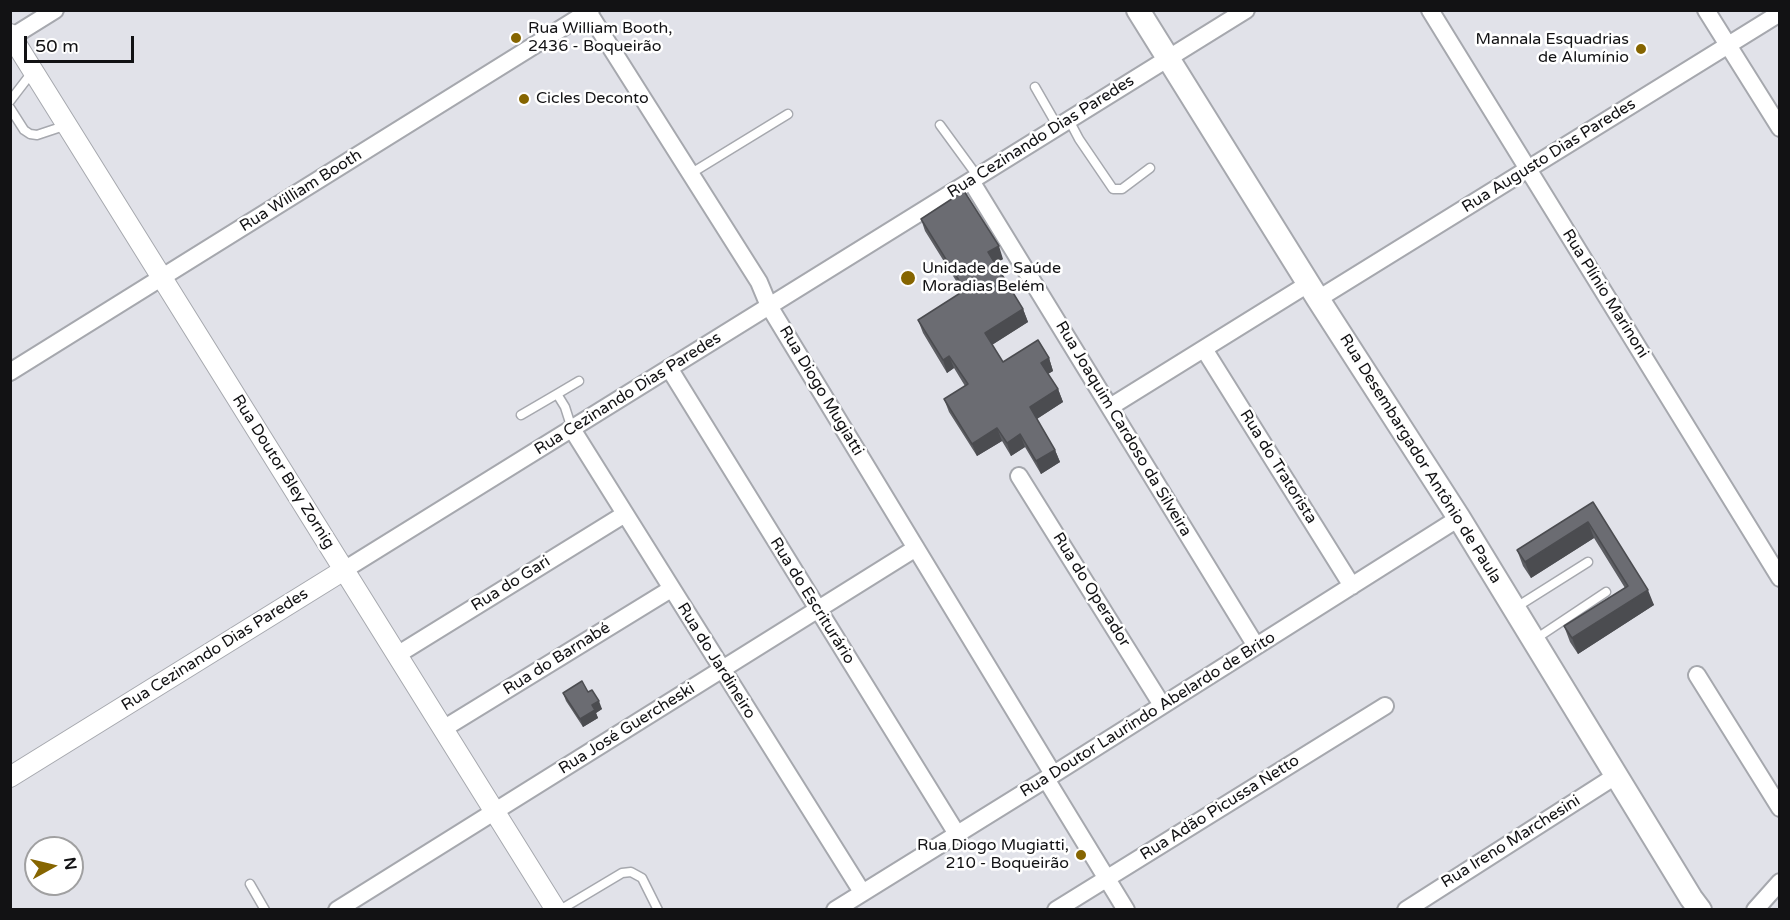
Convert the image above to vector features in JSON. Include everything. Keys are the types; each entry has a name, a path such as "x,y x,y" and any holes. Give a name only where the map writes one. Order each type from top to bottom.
{"main road":[{"name":"Rua Desembargador Antônio de Paula","path":"1138,10 1313,292 1459,518 1691,898 1700,909"}],"street":[{"path":"11,36 55,10"},
{"name":"Rua Cezinando Dias Paredes","path":"10,777 1246,10"},
{"name":"Rua Plínio Marinoni","path":"1430,10 1779,578"},
{"path":"1706,10 1779,128"},
{"name":"Rua Diogo Mugiatti","path":"589,11 759,282 770,306 916,548 1126,909"},
{"name":"Rua William Booth","path":"10,372 589,11"},
{"name":"Rua Augusto Dias Paredes","path":"1110,407 1204,349 1313,292 1528,169 1779,13"},
{"name":"Rua Doutor Bley Zornig","path":"11,36 494,811 558,909"},
{"name":"Rua Joaquim Cardoso da Silveira","path":"975,179 1110,407 1256,646"},
{"name":"Rua do Tratorista","path":"1204,349 1352,586"},
{"name":"Rua do Escriturário","path":"669,368 957,834"},
{"name":"Rua do Jardineiro","path":"572,429 862,892"},
{"name":"Rua do Operador","path":"1019,476 1162,705"},
{"name":"Rua do Gari","path":"397,655 625,514"},
{"name":"Rua Doutor Laurindo Abelardo de Brito","path":"835,909 1459,518"},
{"name":"Rua José Guercheski","path":"337,909 916,548"},
{"name":"Rua do Barnabé","path":"443,729 671,589"},
{"path":"1697,675 1779,808"},
{"name":"Rua Adão Picussa Netto","path":"1056,909 1385,706"},
{"name":"Rua Ireno Marchesini","path":"1406,909 1617,776"},
{"path":"1755,909 1779,882"}],"lane":[{"path":"10,101 33,71"},
{"path":"1035,87 1079,139 1113,189 1122,189 1150,168"},
{"path":"10,108 24,130 30,134 37,135 67,125"},
{"path":"690,174 788,114"},
{"path":"940,125 975,179"},
{"path":"521,416 579,381"},
{"path":"557,394 565,407 572,429"},
{"path":"1514,608 1587,562"},
{"path":"1534,640 1606,592"},
{"path":"558,909 622,873 631,872 642,878 658,909"},
{"path":"250,884 265,909"}],"building":[{"path":"964,191 999,246 988,252 1023,309 985,333 1003,362 1038,340 1049,358 1041,363 1058,389 1030,407 1055,450 1036,461 1020,434 1007,443 997,428 972,444 944,399 968,384 949,356 943,360 918,320 965,290 921,219"},
{"path":"1593,502 1648,590 1572,638 1564,626 1628,586 1588,522 1525,562 1517,550"},
{"path":"582,681 588,692 592,690 599,701 592,705 595,710 580,719 563,693"}],"place":[{"name":"Rua William Booth, 2436 - Boqueirão","path":"516,38"},
{"name":"Mannala Esquadrias de Alumínio","path":"1641,49"},
{"name":"Cicles Deconto","path":"524,99"},
{"name":"Unidade de Saúde Moradias Belém","path":"908,278"},
{"name":"Rua Diogo Mugiatti, 210 - Boqueirão","path":"1081,855"}]}
